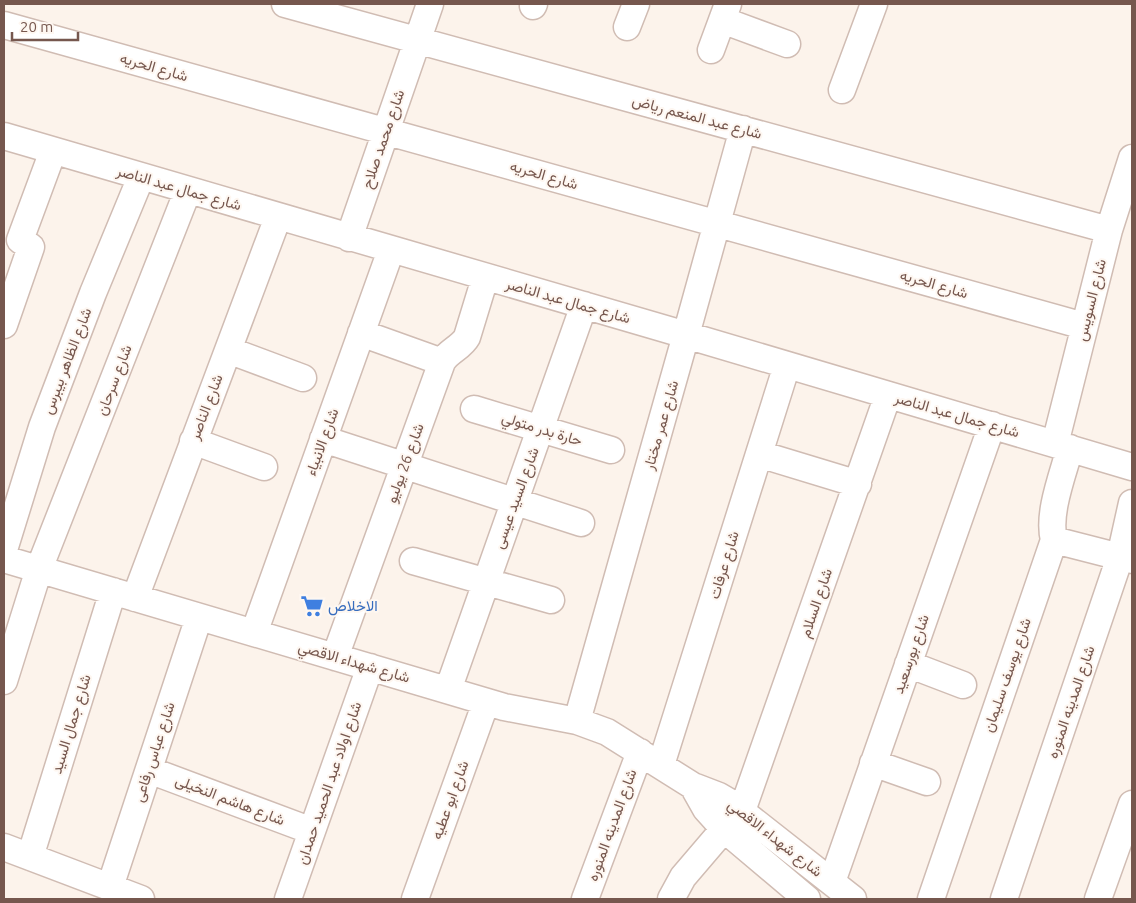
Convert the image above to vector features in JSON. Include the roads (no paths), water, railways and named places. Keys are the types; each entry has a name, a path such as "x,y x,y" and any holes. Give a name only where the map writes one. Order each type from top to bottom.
{"street":[{"name":"شارع عبد المنعم رياض","path":"285,4 1109,230"},
{"name":"شارع محمد صلاح","path":"349,238 430,4"},
{"path":"842,90 874,4"},
{"path":"711,50 725,12 787,44"},
{"name":"شارع الحريه","path":"4,25 1084,326"},
{"name":"شارع عمر مختار","path":"577,721 742,129"},
{"name":"شارع جمال عبد الناصر","path":"4,136 1132,467"},
{"path":"4,325 31,247 20,240 53,151"},
{"name":"شارع السويس","path":"1062,446 1084,326 1109,230 1132,158"},
{"name":"شارع الظاهر بيبرس","path":"4,550 42,427 93,293 141,176"},
{"name":"شارع سرحان","path":"4,680 39,569 188,190"},
{"name":"شارع الناصر","path":"124,594 193,441 278,217"},
{"name":"شارع الانبياء","path":"254,633 391,250"},
{"name":"شارع 26 يوليو","path":"335,657 442,362 449,353 462,345 467,337 485,278"},
{"name":"شارع السيد عيسى","path":"448,690 584,305"},
{"path":"361,333 442,362"},
{"path":"228,350 303,378"},
{"name":"شارع عرفات","path":"661,765 787,365"},
{"name":"شارع السلام","path":"742,811 888,395"},
{"name":"حارة بدر متولي","path":"474,409 611,450"},
{"name":"شارع بورسعيد","path":"832,882 992,426"},
{"path":"323,439 581,523"},
{"path":"193,441 264,467"},
{"name":"شارع يوسف سليمان","path":"931,899 1054,540 1053,513 1062,446"},
{"path":"759,454 858,484"},
{"name":"شارع المدينه المنوره","path":"1004,899 1126,558 1132,503"},
{"path":"1054,540 1126,558"},
{"name":"شارع شهداء الاقصي","path":"4,559 486,702 523,712 577,721 607,732 693,786 719,796 742,811 853,899"},
{"path":"414,562 551,600"},
{"name":"شارع جمال السيد","path":"30,857 124,594"},
{"name":"شارع عباس رفاعى","path":"110,887 199,617"},
{"path":"908,664 963,685"},
{"name":"شارع اولاد عبد الحميد حمدان","path":"288,899 370,667"},
{"name":"شارع ابو عطيه","path":"415,899 486,702"},
{"name":"شارع المدينه المنوره","path":"585,899 640,752"},
{"path":"873,762 926,782"},
{"name":"شارع هاشم النخيلى","path":"149,770 312,831"},
{"name":"شارع شهداء الاقصي","path":"693,786 706,809 724,829 807,899"},
{"path":"1098,899 1132,804"},
{"path":"671,899 683,877 724,829"},
{"path":"4,847 141,899"}],"place":[{"name":"الاخلاص","path":"312,606"}]}
